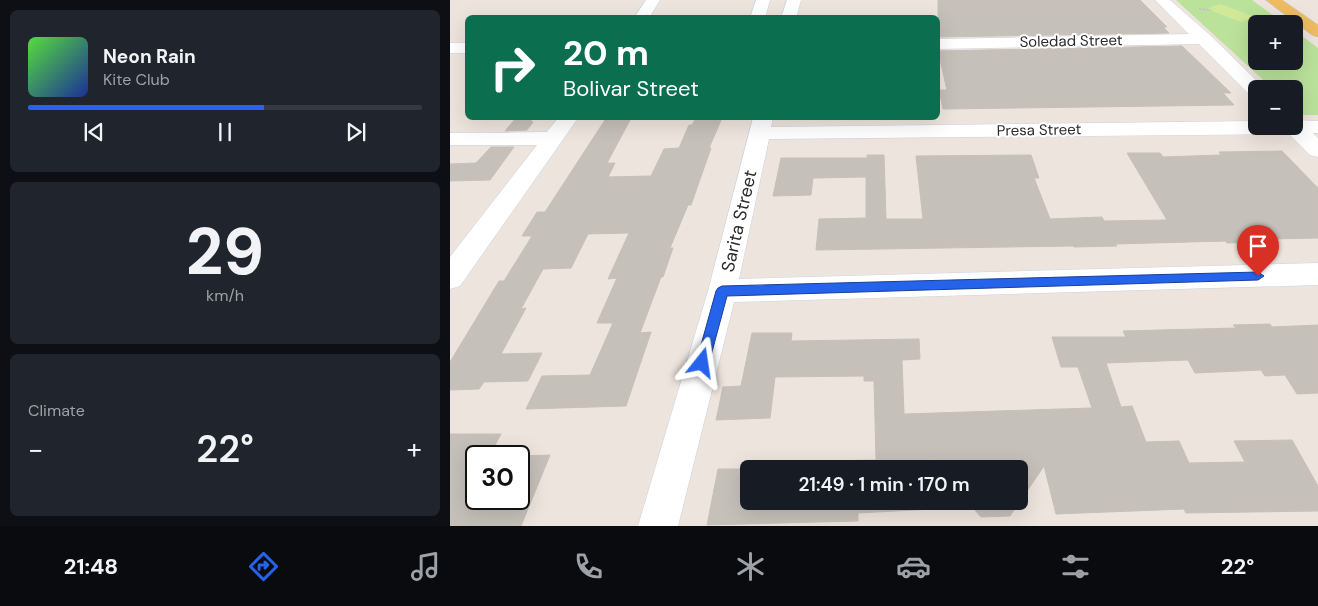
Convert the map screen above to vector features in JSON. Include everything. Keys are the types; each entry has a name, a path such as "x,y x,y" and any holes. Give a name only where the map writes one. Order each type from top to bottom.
{"main road":[{"path":"1273,0 1315,26"}],"street":[{"path":"642,15 653,0"},
{"path":"758,15 763,0"},
{"path":"789,15 794,0"},
{"path":"1162,0 1248,82"},
{"name":"Soledad Street","path":"940,44 1205,39"},
{"path":"450,48 465,48"},
{"path":"450,278 566,120"},
{"name":"Presa Street","path":"761,125 1248,127"},
{"name":"Sarita Street","path":"658,526 722,291 761,125"},
{"name":"Presa Street","path":"1303,127 1318,127"},
{"path":"1302,135 1318,150"},
{"path":"450,139 553,138"},
{"path":"722,291 1318,274"}],"green space":[{"path":"1176,0 1252,0 1273,15 1248,15 1248,66"},
{"path":"1220,4 1250,15 1248,15 1248,20 1241,22 1207,9"},
{"path":"1303,37 1318,48 1318,115 1303,115 1303,80 1263,80 1252,70 1303,70"}],"building":[{"path":"938,0 1140,0 1167,27 1163,27 1169,33 940,37 940,15 938,15"},
{"path":"1182,46 1231,93 1223,93 1234,105 943,109 940,90 947,90 940,60 940,51"},
{"path":"514,120 530,120 533,122 527,130 505,131"},
{"path":"605,120 630,120 607,163 615,163 608,177 651,176 664,149 679,148 689,125 692,125 695,120 721,120 709,148 711,148 691,205 688,205 670,248 673,248 663,277 661,277 640,333 651,332 626,406 526,409 542,376 590,375 613,323 597,323 617,278 608,279 629,233 588,234 571,268 543,269 521,309 526,308 501,354 542,353 528,381 484,382 479,389 450,390 450,362 499,281 504,281 532,236 522,236 537,212 545,212"},
{"path":"491,147 514,147 490,180 450,181 450,164 476,163"},
{"path":"1282,151 1318,188 1318,238 1269,239 1272,242 1227,243 1226,241 1115,244 1117,246 816,250 819,219 866,218 866,177 813,178 811,195 773,196 781,158 867,158 867,155 884,155 886,219 923,219 916,156 1031,155 1039,178 1034,178 1050,219 1102,217 1104,221 1167,220 1127,153 1160,153 1163,157 1221,155 1219,152"},
{"path":"1270,324 1272,327 1318,325 1318,393 1297,394 1285,375 1265,376 1261,370 1195,373 1188,360 1106,363 1121,407 1132,406 1146,442 1179,441 1189,463 1245,462 1234,441 1292,440 1318,486 1318,511 1186,513 1184,509 1056,514 1044,466 1028,490 1028,460 930,460 928,458 928,460 876,460 874,381 864,381 864,376 775,377 770,418 716,420 723,387 741,386 752,333 792,333 791,341 919,339 920,359 902,360 904,414 1092,408 1078,367 1061,367 1052,337 1126,337 1123,331 1236,328 1233,325"},
{"path":"450,434 501,434 495,445 465,445 465,510 528,510 521,526 450,526"},
{"path":"550,455 530,504 530,456"},
{"path":"718,469 740,469 740,510 914,510 858,513 858,521 707,525"},
{"path":"975,510 1014,510 1010,516 981,517"}],"route":[{"path":"702,363 722,291 1258,276"}]}
